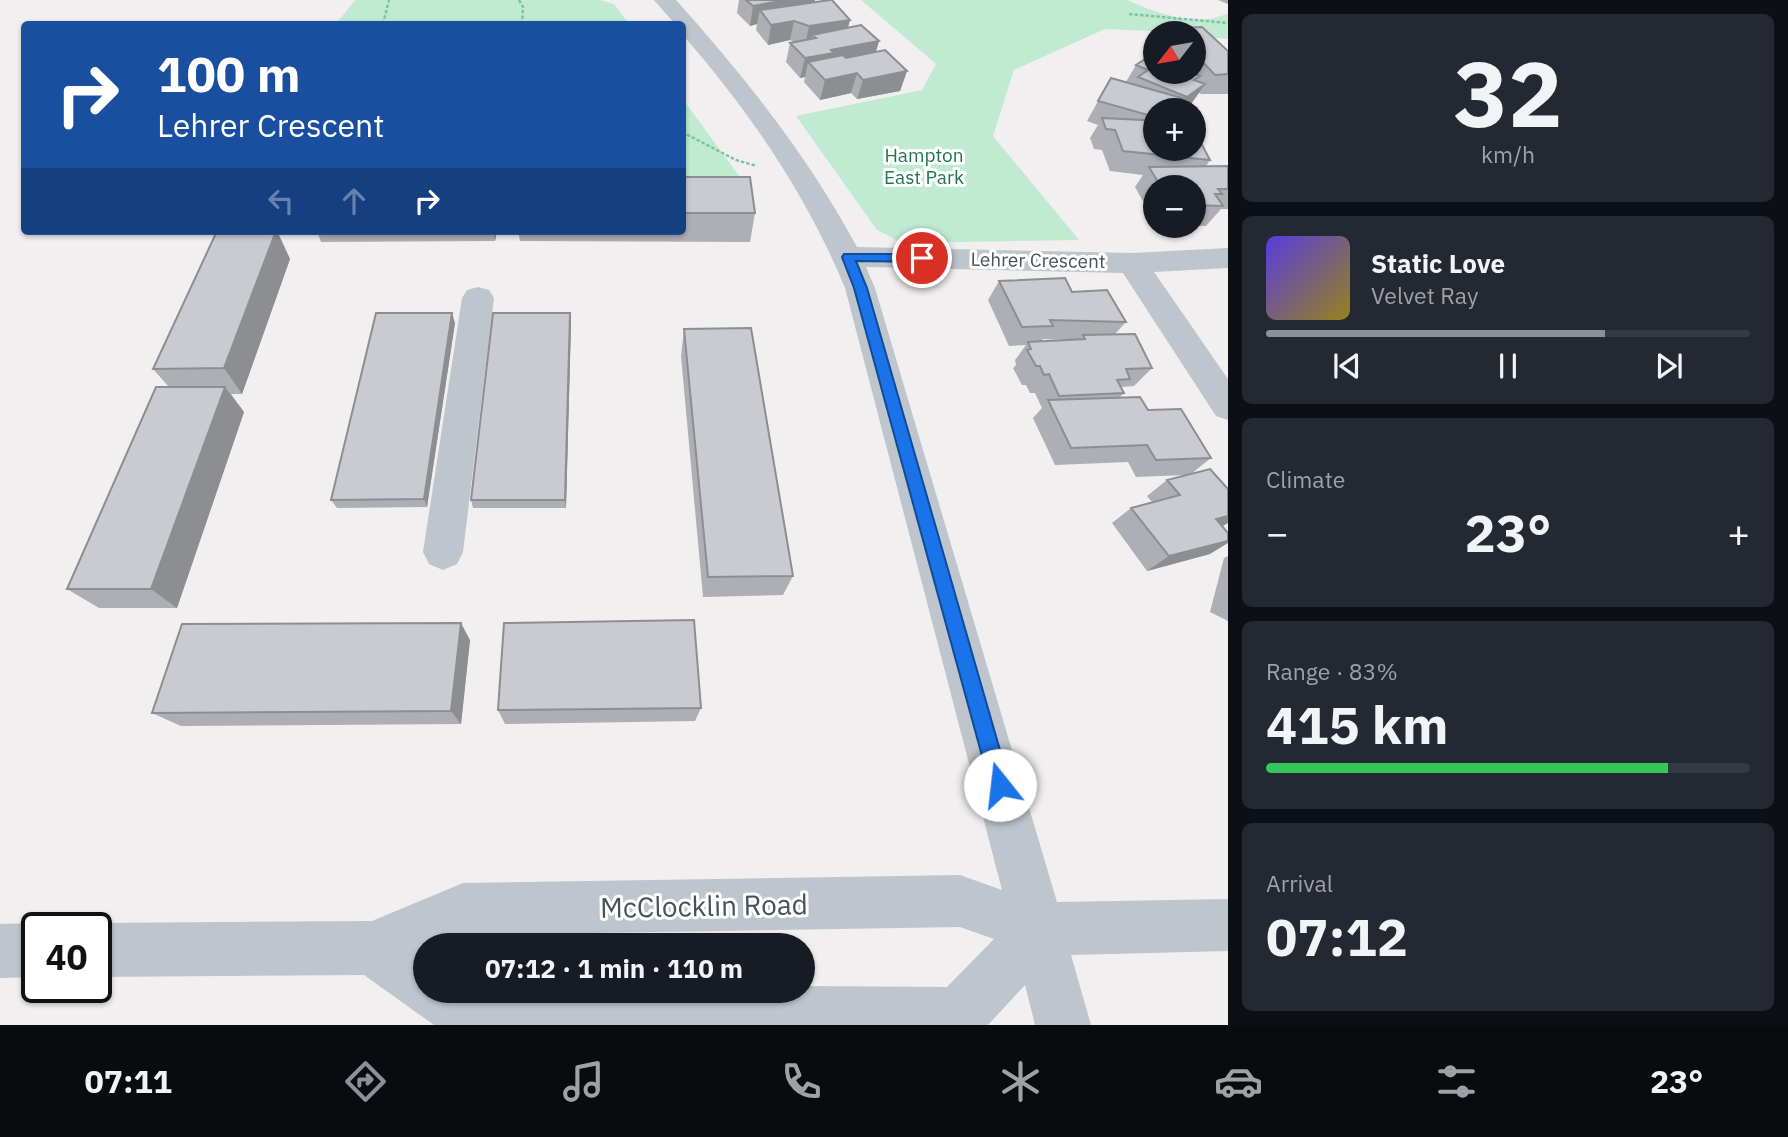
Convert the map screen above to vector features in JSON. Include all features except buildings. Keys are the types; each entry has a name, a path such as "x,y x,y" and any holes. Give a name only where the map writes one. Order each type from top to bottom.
{"street":[{"path":"665,0 682,21"},
{"path":"686,26 800,167 849,257 860,288 1039,929 1063,1025"},
{"name":"Lehrer Crescent","path":"849,257 1132,263 1228,258"},
{"path":"1132,263 1228,406"},
{"path":"443,552 478,298"},
{"name":"McClocklin Road","path":"112,950 372,948 463,909 960,901 1039,929 1228,925"},
{"path":"447,1003 689,1012 957,1014 976,999 1039,929"},
{"path":"372,948 413,979"},
{"path":"0,951 21,950"}],"path":[{"path":"384,21 389,0"},
{"path":"519,0 523,7 522,21"},
{"path":"1129,14 1228,23"},
{"path":"686,133 699,138 738,163 800,167"}],"green space":[{"path":"355,0 600,0 614,4 627,21 338,21"},
{"name":"Hampton East Park","path":"861,0 1127,0 1164,14 1190,19 1216,18 1228,13 1228,39 1206,37 1206,21 1143,21 1143,31 1105,29 1014,70 993,136 1079,240 902,243 877,230 796,116 922,90 936,64"},
{"path":"686,103 742,180 686,180"}],"route":[{"path":"922,258 849,257 1000,785"}]}
